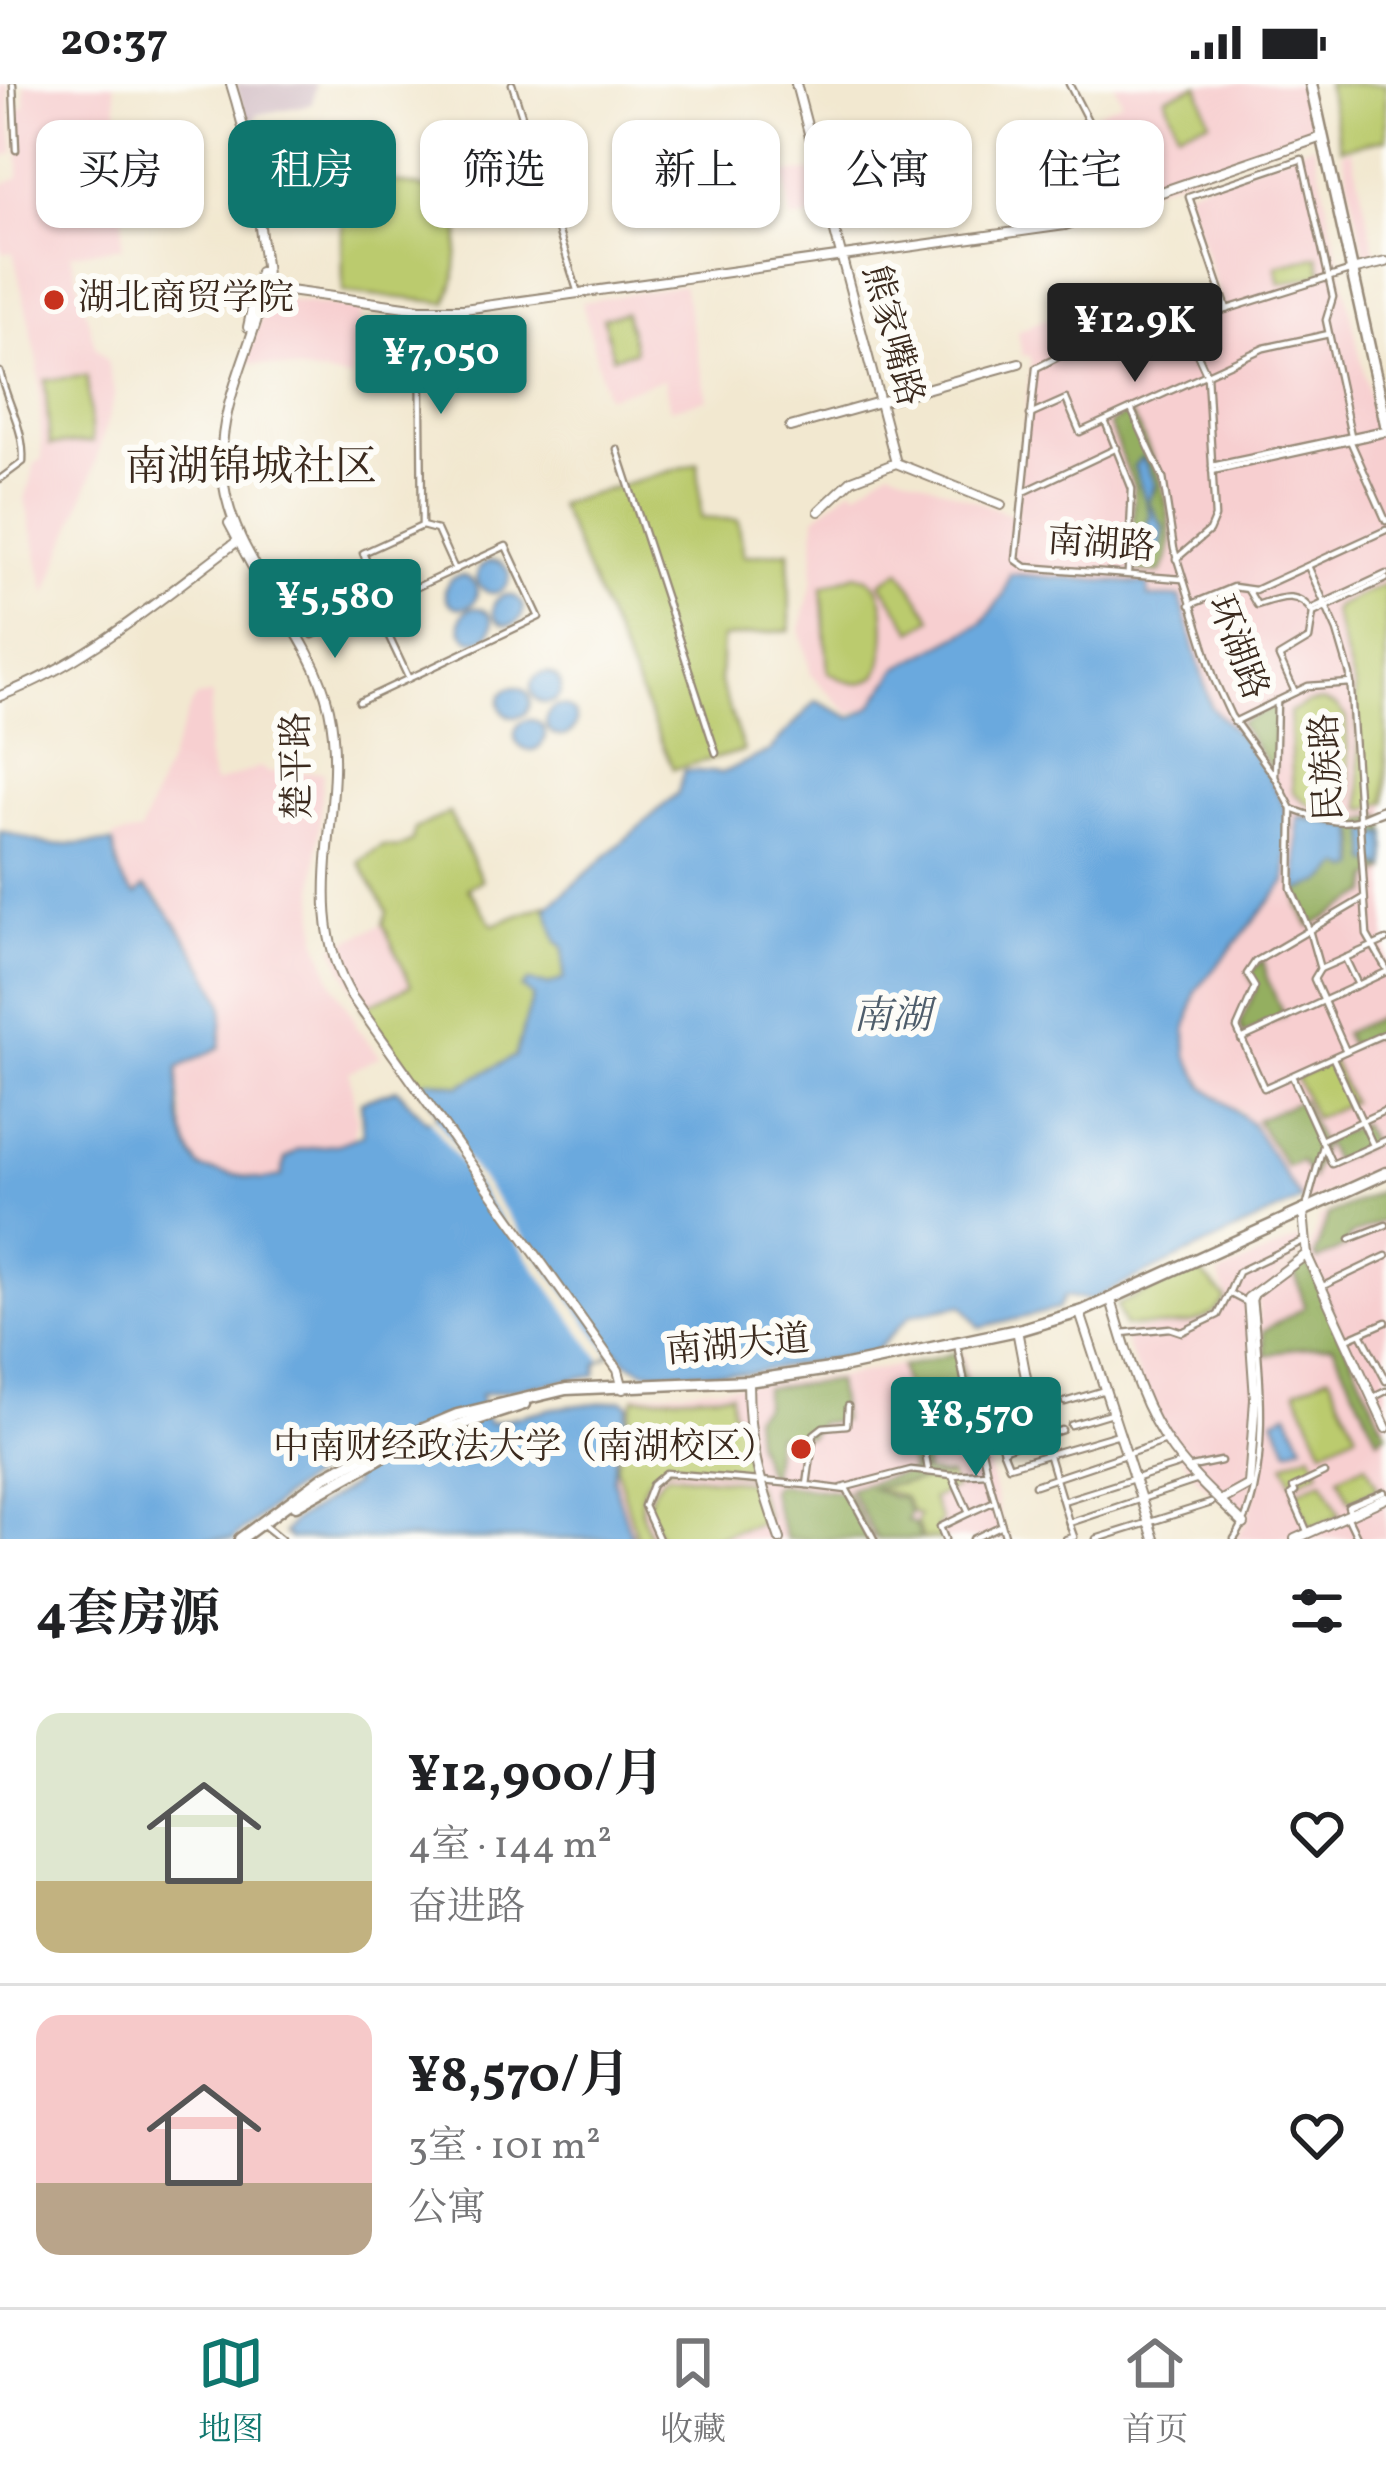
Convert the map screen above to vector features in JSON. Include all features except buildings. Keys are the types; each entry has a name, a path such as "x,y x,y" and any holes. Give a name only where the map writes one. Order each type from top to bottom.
{"main road":[{"path":"1314,84 1322,137 1386,402"},
{"path":"1314,84 1386,429"},
{"name":"南湖大道","path":"748,1382 837,1369 1083,1311 1386,1176"},
{"name":"南湖大道","path":"250,1539 271,1531 389,1452 483,1411 620,1388 838,1373 1018,1335 1112,1303 1305,1212"},
{"name":"南湖大道","path":"240,1539 271,1531"}],"street":[{"path":"13,84 16,150"},
{"name":"楚平路","path":"229,84 247,153 263,287 221,417 220,489 240,540 318,688 328,747 320,898 323,935 345,994 606,1357 620,1388"},
{"path":"512,84 578,293"},
{"name":"熊家嘴路","path":"796,84 896,463"},
{"path":"1069,84 1088,120"},
{"path":"1164,192 1322,137"},
{"path":"1227,309 1189,197 1299,158 1333,296 1326,320 1350,439 1386,520"},
{"path":"263,287 420,309 488,307 1048,228"},
{"path":"1118,448 1024,492 1036,368 1070,351 1183,323 1386,262"},
{"path":"420,309 422,526"},
{"path":"1176,559 1213,525 1207,374 1183,323"},
{"path":"1030,416 1066,399 1080,432 1264,348 1329,334"},
{"path":"790,427 1019,362"},
{"path":"0,372 8,410 23,433 24,449 23,462 0,479"},
{"name":"环湖路","path":"1131,409 1163,478 1176,559 1215,680 1234,722 1276,777 1292,809 1291,886 1320,969 1314,979 1346,1051"},
{"path":"1105,421 1132,494 1128,574"},
{"path":"1212,468 1386,429"},
{"path":"616,449 716,753"},
{"path":"819,511 852,480 896,463 1001,505"},
{"name":"南湖路","path":"1024,492 1015,556 1022,566 1182,579"},
{"path":"384,602 363,553 422,526 437,530 455,570"},
{"path":"1190,605 1233,587 1248,590 1386,530"},
{"path":"0,696 102,643 240,540"},
{"path":"313,635 506,546 539,617 359,702"},
{"name":"民族路","path":"1308,566 1351,683 1367,935 1386,970"},
{"path":"1312,611 1386,577"},
{"path":"1248,590 1257,605 1288,596 1312,611"},
{"path":"375,607 408,677"},
{"path":"1295,692 1279,657 1309,639 1312,611"},
{"path":"1234,722 1314,685 1351,683"},
{"name":"民族路","path":"1276,777 1277,700"},
{"path":"1292,809 1324,820 1359,821 1386,809"},
{"path":"1364,898 1252,964 1247,974 1255,987 1237,1027 1264,1088 1386,1033"},
{"path":"1320,969 1386,940"},
{"path":"1345,958 1358,985"},
{"path":"1241,1039 1386,970"},
{"path":"1333,1057 1373,1145"},
{"path":"1292,1076 1332,1164 1386,1139"},
{"path":"1386,1110 1322,1142 1305,1212 1304,1241 1386,1427"},
{"path":"1350,1239 1386,1225"},
{"path":"1122,1333 1170,1328 1182,1332 1218,1315 1238,1272 1304,1241"},
{"path":"1096,1539 1243,1490 1250,1477 1255,1376 1247,1302 1252,1291 1307,1255"},
{"path":"1234,1539 1254,1496 1262,1381 1253,1300 1257,1291 1307,1255"},
{"path":"1321,1287 1386,1258"},
{"path":"1229,1294 1247,1302"},
{"path":"1112,1303 1146,1403 1167,1441 1215,1502 1244,1524"},
{"path":"1081,1316 1154,1539"},
{"path":"1345,1340 1386,1322"},
{"path":"1361,1333 1386,1381"},
{"path":"1018,1335 1037,1436"},
{"path":"958,1349 969,1404"},
{"path":"748,1382 749,1440 780,1539"},
{"path":"1065,1402 1105,1390"},
{"path":"1372,1398 1386,1390"},
{"path":"808,1484 814,1434 824,1426 847,1425 848,1406"},
{"path":"929,1472 920,1421 973,1409 1006,1539"},
{"path":"1071,1424 1112,1412"},
{"path":"993,1417 1009,1466 1119,1434"},
{"path":"999,1434 1034,1424"},
{"path":"1003,1451 1062,1430"},
{"path":"1035,1485 1167,1441"},
{"path":"1049,1456 1072,1538"},
{"path":"1063,1501 1133,1478 1221,1461"},
{"path":"659,1539 644,1506 652,1484 666,1472 842,1488 910,1470 987,1473"},
{"path":"1307,1533 1291,1495 1293,1488 1324,1473"},
{"path":"952,1474 969,1513"},
{"path":"1070,1523 1198,1480"},
{"path":"842,1488 874,1539"},
{"path":"1294,1539 1385,1495"},
{"path":"945,1539 940,1527 995,1501"},
{"path":"1349,1515 1358,1539"},
{"path":"973,1539 1002,1525"}],"shaded area":[{"path":"0,84 8,84 14,153 0,158"},
{"name":"湖北商贸学院","path":"25,84 114,84 118,120 36,120 36,228 123,228 122,247 71,254 95,346 107,361 115,394 91,477 46,595 25,499 35,464 42,459 38,361 13,252 3,253 0,248 0,186 19,177 18,108 25,107"},
{"path":"235,84 316,84 312,104 247,120"},
{"path":"1114,84 1304,84 1314,132 1164,184 1164,120 1100,120 1096,113 1122,101"},
{"path":"1314,144 1370,401 1386,451 1386,1165 1310,1202 1301,1200 1251,1123 1199,1079 1187,1055 1186,1031 1196,991 1286,882 1288,825 1269,776 1211,707 1180,597 1147,597 1148,584 1005,592 981,624 898,668 872,706 850,714 811,675 800,629 813,580 815,517 852,487 856,492 890,468 1015,516 1031,360 1023,356 1017,332 1047,318 1061,351 1223,307 1184,190"},
{"path":"1352,150 1377,258 1366,260 1342,152"},
{"path":"804,172 804,218 791,220 784,173"},
{"path":"683,285 708,399 670,409 664,379 606,397 582,302"},
{"path":"271,298 362,309 352,379 246,362"},
{"path":"212,695 207,754 214,784 260,767 267,772 323,772 315,889 317,937 332,982 355,1026 380,1056 349,1072 357,1119 354,1136 339,1144 298,1150 285,1159 282,1176 269,1180 202,1169 194,1160 185,1134 178,1068 220,1047 223,1004 158,896 135,895 129,890 120,875 112,837 140,832 190,708 197,697"},
{"path":"383,924 411,985 362,1008 333,947"},
{"path":"1386,1187 1386,1539 1235,1539 1254,1496 1262,1381 1257,1291 1307,1256 1320,1216"},
{"path":"1299,1238 1300,1255 1250,1299 1259,1382 1251,1495 1244,1519 1198,1480 1156,1422 1122,1333 1205,1321 1228,1299 1218,1275"},
{"name":"中南财经政法大学（南湖校区）","path":"963,1353 1002,1525 1010,1539 632,1539 613,1465 636,1394 844,1376"}],"green space":[{"path":"1327,84 1386,84 1386,139 1341,148"},
{"path":"1198,85 1210,121 1178,131 1165,97"},
{"path":"396,182 420,187 420,228 460,228 455,278 447,303 343,292 342,228 396,228"},
{"path":"1318,256 1322,274 1280,284 1276,266"},
{"path":"625,312 635,351 613,357 603,318"},
{"path":"87,376 92,442 50,445 45,380"},
{"path":"1129,412 1164,492 1170,538 1160,573 1132,571 1134,487 1109,424","holes":["1144,458 1156,487 1148,502 1164,528 1156,556 1147,524 1150,513 1134,466"]},
{"path":"698,463 701,518 738,520 744,556 789,551 790,630 722,638 720,683 744,751 673,769 558,504"},
{"path":"900,570 932,618 913,631 881,583"},
{"path":"856,574 879,591 885,634 876,676 857,683 828,672 822,587"},
{"path":"1386,583 1386,802 1367,810 1362,808 1355,688 1333,611"},
{"path":"1322,701 1336,706 1346,717 1351,796 1321,808 1293,792 1289,713"},
{"path":"1276,706 1274,770 1272,770 1239,723"},
{"path":"449,813 482,880 468,888 493,925 546,905 557,942 563,947 564,979 552,985 528,982 522,988 533,999 516,1056 459,1086 430,1080 418,1083 362,1008 411,985 383,924 387,911 359,862 383,846 398,848 412,841 415,829"},
{"path":"1301,815 1349,825 1382,815 1386,834 1373,829 1378,866 1386,870 1371,878 1369,893 1310,927 1297,891 1323,882 1342,865 1350,870 1359,864 1357,832"},
{"path":"1263,959 1284,1016 1243,1035 1240,1025 1256,988 1249,974"},
{"path":"1386,1014 1386,1030 1350,1046 1344,1033"},
{"path":"1332,1061 1351,1102 1315,1118 1296,1078"},
{"path":"1301,1100 1322,1145 1312,1178 1301,1161 1287,1167 1256,1120"},
{"path":"1361,1124 1371,1144 1333,1161 1324,1141"},
{"path":"1381,1191 1386,1193 1386,1219 1349,1237 1346,1246 1318,1260 1315,1256 1328,1215"},
{"path":"1307,1260 1386,1432 1378,1439 1333,1345 1266,1356 1263,1331 1305,1307 1294,1269"},
{"path":"1198,1269 1226,1299 1217,1310 1180,1325 1124,1326 1117,1305"},
{"path":"958,1352 971,1407 917,1420 926,1470 910,1468 910,1416 901,1367"},
{"path":"1329,1375 1357,1433 1323,1449 1296,1390"},
{"path":"836,1381 842,1421 819,1423 810,1436 776,1434 771,1476 767,1475 755,1440 753,1415 764,1405 764,1388"},
{"path":"731,1393 732,1411 740,1416 749,1475 689,1466 658,1471 649,1478 642,1497 652,1539 637,1539 616,1466 634,1398"},
{"path":"1311,1452 1320,1471 1293,1483 1284,1464"},
{"path":"1366,1464 1378,1488 1350,1501 1339,1477"},
{"path":"911,1471 950,1475 871,1488 903,1497 910,1513 907,1521 915,1524 921,1539 877,1539 849,1488"},
{"path":"667,1474 753,1482 767,1518 710,1539 661,1539 649,1504 653,1489"},
{"path":"950,1476 955,1488 932,1499 943,1539 923,1539 919,1515 912,1512 904,1496 871,1488"},
{"path":"1323,1480 1340,1515 1311,1529 1294,1493"},
{"path":"774,1484 846,1492 872,1539 786,1539 770,1490"}],"water":[{"path":"1142,457 1155,484 1148,502 1164,528 1160,552 1150,558 1142,552 1150,539 1147,524 1151,517 1134,466"},
{"path":"493,561 504,566 509,577 504,588 493,593 482,588 477,577 482,566"},
{"name":"南湖","path":"1010,574 1148,584 1148,597 1180,597 1211,707 1243,740 1284,805 1286,882 1196,991 1186,1031 1187,1055 1205,1087 1251,1123 1301,1200 1090,1300 1065,1296 1058,1309 980,1328 963,1305 911,1315 874,1352 748,1373 645,1371 616,1350 597,1363 596,1375 480,1395 490,1423 553,1408 623,1400 629,1405 613,1479 632,1539 291,1539 284,1533 292,1522 354,1484 346,1461 340,1458 233,1539 0,1539 0,831 50,845 113,843 126,885 136,895 144,887 164,908 203,964 223,1008 220,1047 178,1068 181,1122 194,1159 202,1169 262,1180 282,1176 285,1159 298,1150 363,1135 361,1101 397,1089 426,1121 439,1114 418,1083 430,1080 459,1086 515,1056 533,996 522,988 528,982 549,985 564,979 563,947 557,942 547,908 678,793 684,770 722,773 769,751 816,701 852,718 872,706 898,668 982,623 1003,596"},
{"path":"461,576 472,581 477,592 472,603 461,608 450,603 445,592 450,581"},
{"path":"508,595 519,599 523,610 519,621 508,625 497,621 493,610 497,599"},
{"path":"476,608 487,613 492,624 487,635 476,640 465,635 460,624 465,613"},
{"path":"546,673 557,677 561,688 557,699 546,703 535,699 531,688 535,677"},
{"path":"515,687 530,702 515,717 500,702"},
{"path":"561,706 572,710 576,721 572,732 561,736 550,732 546,721 550,710"},
{"path":"530,720 541,724 545,735 541,746 530,750 519,746 515,735 519,724"},
{"path":"1298,817 1355,828 1358,867 1351,870 1342,865 1323,882 1297,891"},
{"path":"1373,829 1386,834 1386,868 1369,862 1367,832"},
{"path":"1288,1412 1303,1444 1289,1450 1274,1419"}],"pier":[{"path":"420,1107 431,1112 610,1353 601,1360"}],"place":[{"name":"湖北商贸学院","path":"54,300"},
{"name":"中南财经政法大学（南湖校区）","path":"801,1449"}],"district":[{"name":"南湖锦城社区","path":"251,469"}]}
